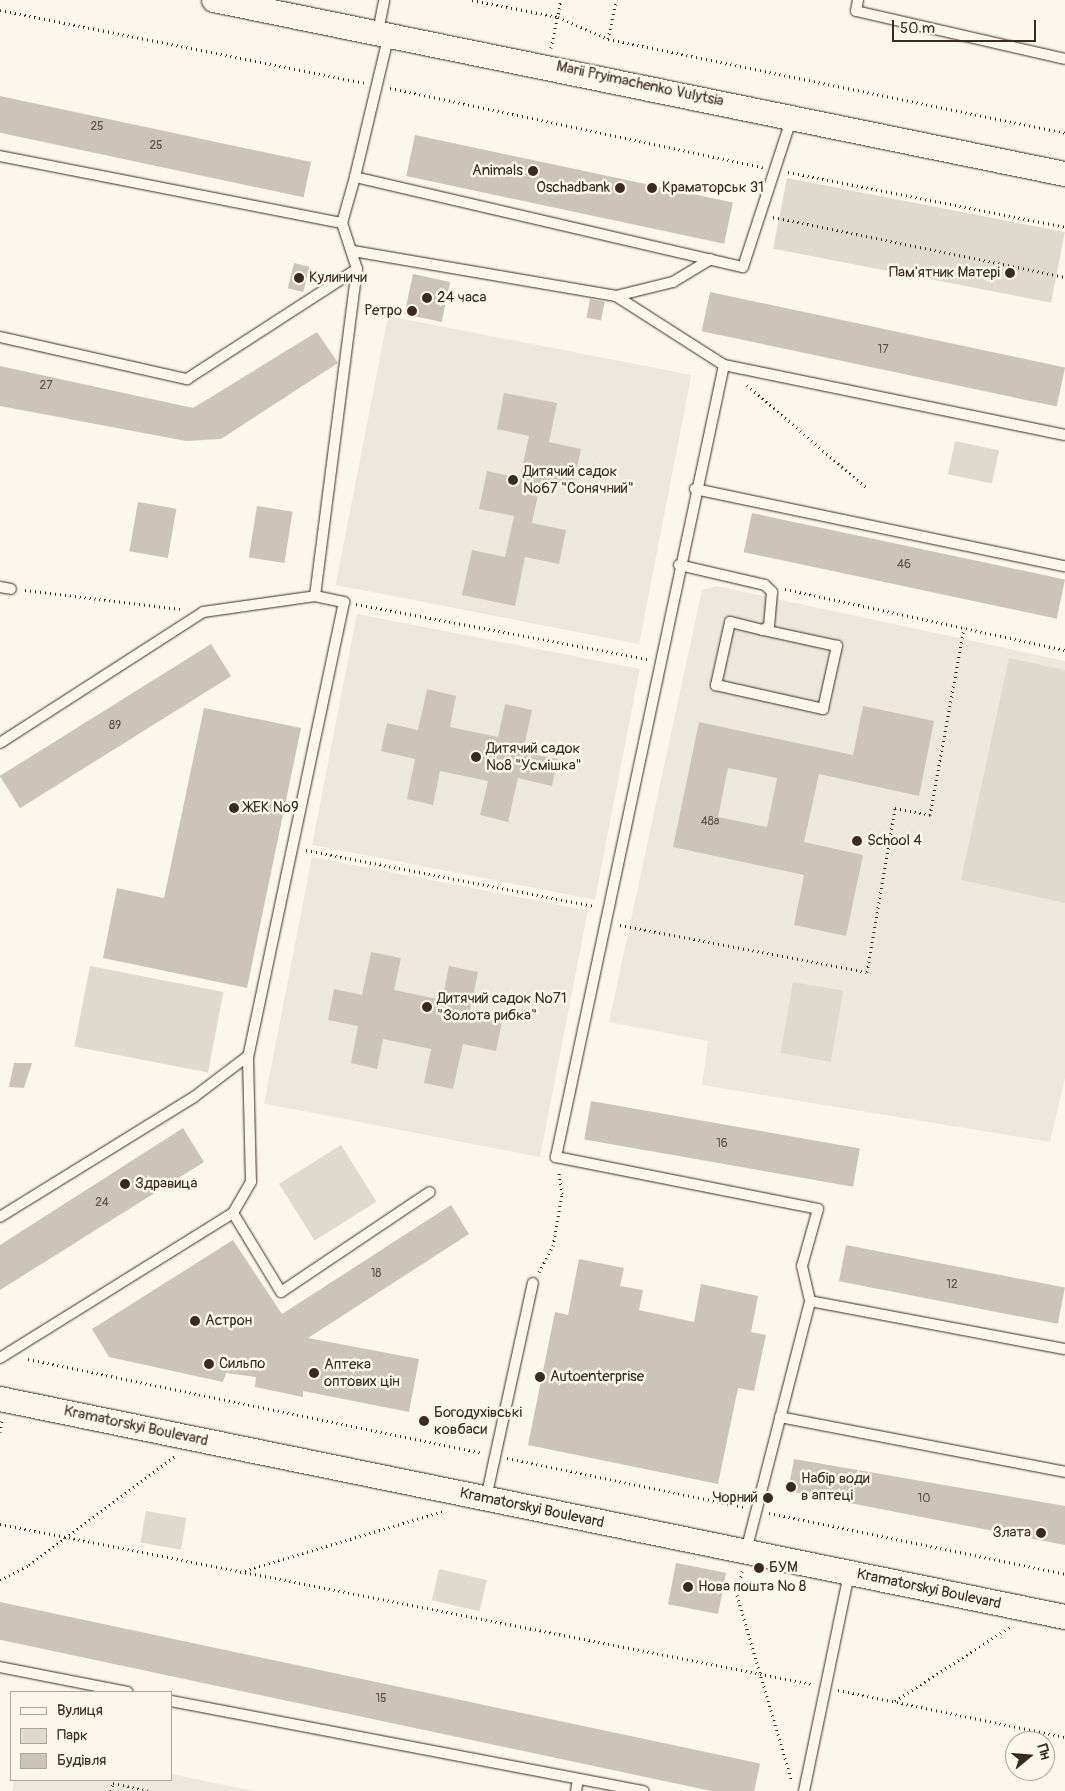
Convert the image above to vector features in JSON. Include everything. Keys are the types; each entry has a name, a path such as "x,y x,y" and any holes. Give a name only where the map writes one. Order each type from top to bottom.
{"street":[{"name":"Marii Pryimachenko Vulytsia","path":"214,0 548,65 1065,174"},
{"name":"Kramatorskyi Boulevard","path":"2,1407 198,1439 1065,1617"}],"lane":[{"path":"314,596 357,269 353,251 342,223 377,85 384,33 384,0"},
{"path":"858,0 856,11 1065,59"},
{"path":"355,177 743,267 792,116"},
{"path":"0,156 342,223"},
{"path":"353,251 616,296 724,365 1065,435"},
{"path":"616,296 673,282 711,259"},
{"path":"0,337 187,379 357,269"},
{"path":"724,365 658,661 556,1157 818,1209 802,1266 810,1301 780,1417 753,1509 746,1551"},
{"path":"695,489 1065,566"},
{"path":"679,565 765,585 774,601 769,630"},
{"path":"0,587 11,589"},
{"path":"0,743 203,612 314,596 344,602 248,1056 251,1182 234,1213 2,1356"},
{"path":"730,622 769,630 837,646 823,709 716,685 730,622"},
{"path":"0,1217 194,1096 248,1056"},
{"path":"234,1213 281,1292 430,1192"},
{"path":"486,1498 533,1283"},
{"path":"810,1301 1065,1349"},
{"path":"780,1417 1065,1472"},
{"path":"804,1791 824,1686 849,1573"},
{"path":"0,1667 123,1691"},
{"path":"172,1701 578,1780 644,1791"},
{"path":"576,1791 578,1780"}],"path":[{"path":"472,0 558,16 608,39 1065,133"},
{"path":"548,65 561,0"},
{"path":"608,39 616,0"},
{"path":"0,10 377,85 775,170 1065,227"},
{"path":"760,215 1065,277"},
{"path":"724,365 868,489"},
{"path":"765,585 1065,650"},
{"path":"11,589 203,612"},
{"path":"344,602 658,661"},
{"path":"605,922 867,972 896,808 930,815 964,628"},
{"path":"292,847 607,908"},
{"path":"533,1283 553,1246 562,1194 556,1157"},
{"path":"2,1356 1065,1574"},
{"path":"0,1432 2,1407"},
{"path":"0,1580 29,1565 198,1439"},
{"path":"239,1573 448,1510"},
{"path":"0,1524 239,1573 824,1686 1065,1737"},
{"path":"746,1551 736,1595 757,1674 792,1782"},
{"path":"895,1702 1036,1611"},
{"path":"111,1791 114,1781 151,1791"}],"shaded area":[{"name":"Дитячий садок №67 \"Сонячний\"","path":"388,316 691,375 639,644 336,585"},
{"name":"School 4","path":"717,586 1065,661 1065,1078 1050,1142 702,1085 708,1041 609,1022 702,590"},
{"name":"Дитячий садок №8 \"Усмішка\"","path":"357,614 640,669 595,900 312,845"},
{"name":"Дитячий садок №71 \"Золота рибка\"","path":"312,857 588,911 540,1157 264,1103"},
{"path":"172,1774 254,1791 12,1791 14,1781 172,1781"}],"green space":[{"path":"787,178 1065,232 1051,303 773,249"},
{"path":"955,441 999,450 992,484 948,474"},
{"path":"1009,658 1065,670 1065,903 961,880"},
{"path":"90,966 224,992 208,1072 74,1046"},
{"path":"793,982 843,991 831,1062 780,1053"},
{"path":"341,1145 377,1202 315,1241 279,1184"},
{"path":"146,1511 186,1518 181,1550 140,1543"},
{"path":"439,1569 487,1580 480,1611 432,1600"}],"building":[{"path":"0,96 311,162 304,197 0,133"},
{"path":"415,135 733,203 724,244 406,176"},
{"name":"Кулиничи","path":"294,263 310,267 303,292 288,288"},
{"name":"24 часа","path":"413,274 450,282 442,322 404,314"},
{"path":"710,292 1065,367 1057,407 702,331"},
{"path":"590,299 605,302 601,321 586,318"},
{"path":"317,332 338,363 221,439 186,441 0,406 0,366 193,408"},
{"path":"504,393 557,403 549,442 581,449 573,486 541,480 532,523 566,530 559,564 525,557 515,606 462,595 472,550 505,557 514,516 479,509 487,471 520,478 529,436 497,429"},
{"path":"138,502 176,509 168,558 129,551"},
{"path":"257,506 293,512 284,563 249,557"},
{"path":"752,513 1065,580 1057,619 744,552"},
{"path":"211,644 231,676 20,808 0,776"},
{"path":"427,689 456,696 450,727 498,737 505,704 532,710 523,752 558,759 552,786 518,778 508,822 480,815 488,781 440,771 433,805 407,799 415,759 381,751 387,723 418,730"},
{"path":"863,706 934,721 919,796 819,774 804,842 863,855 846,936 794,925 804,875 673,847 699,722 853,755","holes":["728,768 777,778 767,827 718,817"]},
{"name":"ЖЕК №9","path":"204,708 301,728 247,988 103,958 117,888 164,898"},
{"path":"371,952 401,958 394,990 442,1000 449,966 478,972 469,1015 502,1022 496,1051 463,1044 453,1089 424,1083 431,1049 383,1039 377,1069 351,1063 358,1026 328,1020 334,989 362,995"},
{"path":"14,1063 32,1063 24,1088 9,1087"},
{"path":"591,1101 860,1148 853,1187 584,1139"},
{"path":"183,1128 204,1162 0,1290 0,1245"},
{"name":"Астрон","path":"451,1205 469,1234 308,1338 419,1359 409,1412 303,1391 303,1397 255,1387 256,1377 226,1373 223,1382 109,1357 92,1329 233,1240 282,1314"},
{"path":"846,1245 1065,1288 1058,1324 839,1281"},
{"path":"579,1259 624,1268 620,1286 643,1290 639,1310 694,1322 701,1284 758,1296 751,1332 766,1335 754,1391 738,1388 718,1484 528,1445 555,1312 568,1315"},
{"path":"794,1459 1065,1506 1065,1545 788,1491"},
{"name":"Нова пошта № 8","path":"676,1563 726,1573 718,1614 668,1604"},
{"path":"0,1602 760,1764 754,1791 711,1791 0,1640"}],"place":[{"name":"Animals","path":"533,171"},
{"name":"Oschadbank","path":"620,188"},
{"name":"Краматорськ 31","path":"652,188"},
{"name":"Пам'ятник Матері","path":"1010,273"},
{"name":"Кулиничи","path":"299,278"},
{"name":"24 часа","path":"427,298"},
{"name":"Ретро","path":"412,311"},
{"name":"Дитячий садок №67 \"Сонячний\"","path":"513,480"},
{"name":"Дитячий садок №8 \"Усмішка\"","path":"476,757"},
{"name":"ЖЕК №9","path":"234,808"},
{"name":"School 4","path":"857,841"},
{"name":"Дитячий садок №71 \"Золота рибка\"","path":"427,1007"},
{"name":"Здравица","path":"125,1184"},
{"name":"Астрон","path":"195,1321"},
{"name":"Сильпо","path":"209,1364"},
{"name":"Аптека оптових цін","path":"314,1373"},
{"name":"Autoenterprise","path":"540,1377"},
{"name":"Богодухівські ковбаси","path":"424,1421"},
{"name":"Набір води в аптеці","path":"791,1487"},
{"name":"Чорний","path":"768,1498"},
{"name":"Злата","path":"1041,1533"},
{"name":"БУМ","path":"759,1568"},
{"name":"Нова пошта № 8","path":"688,1587"}]}
